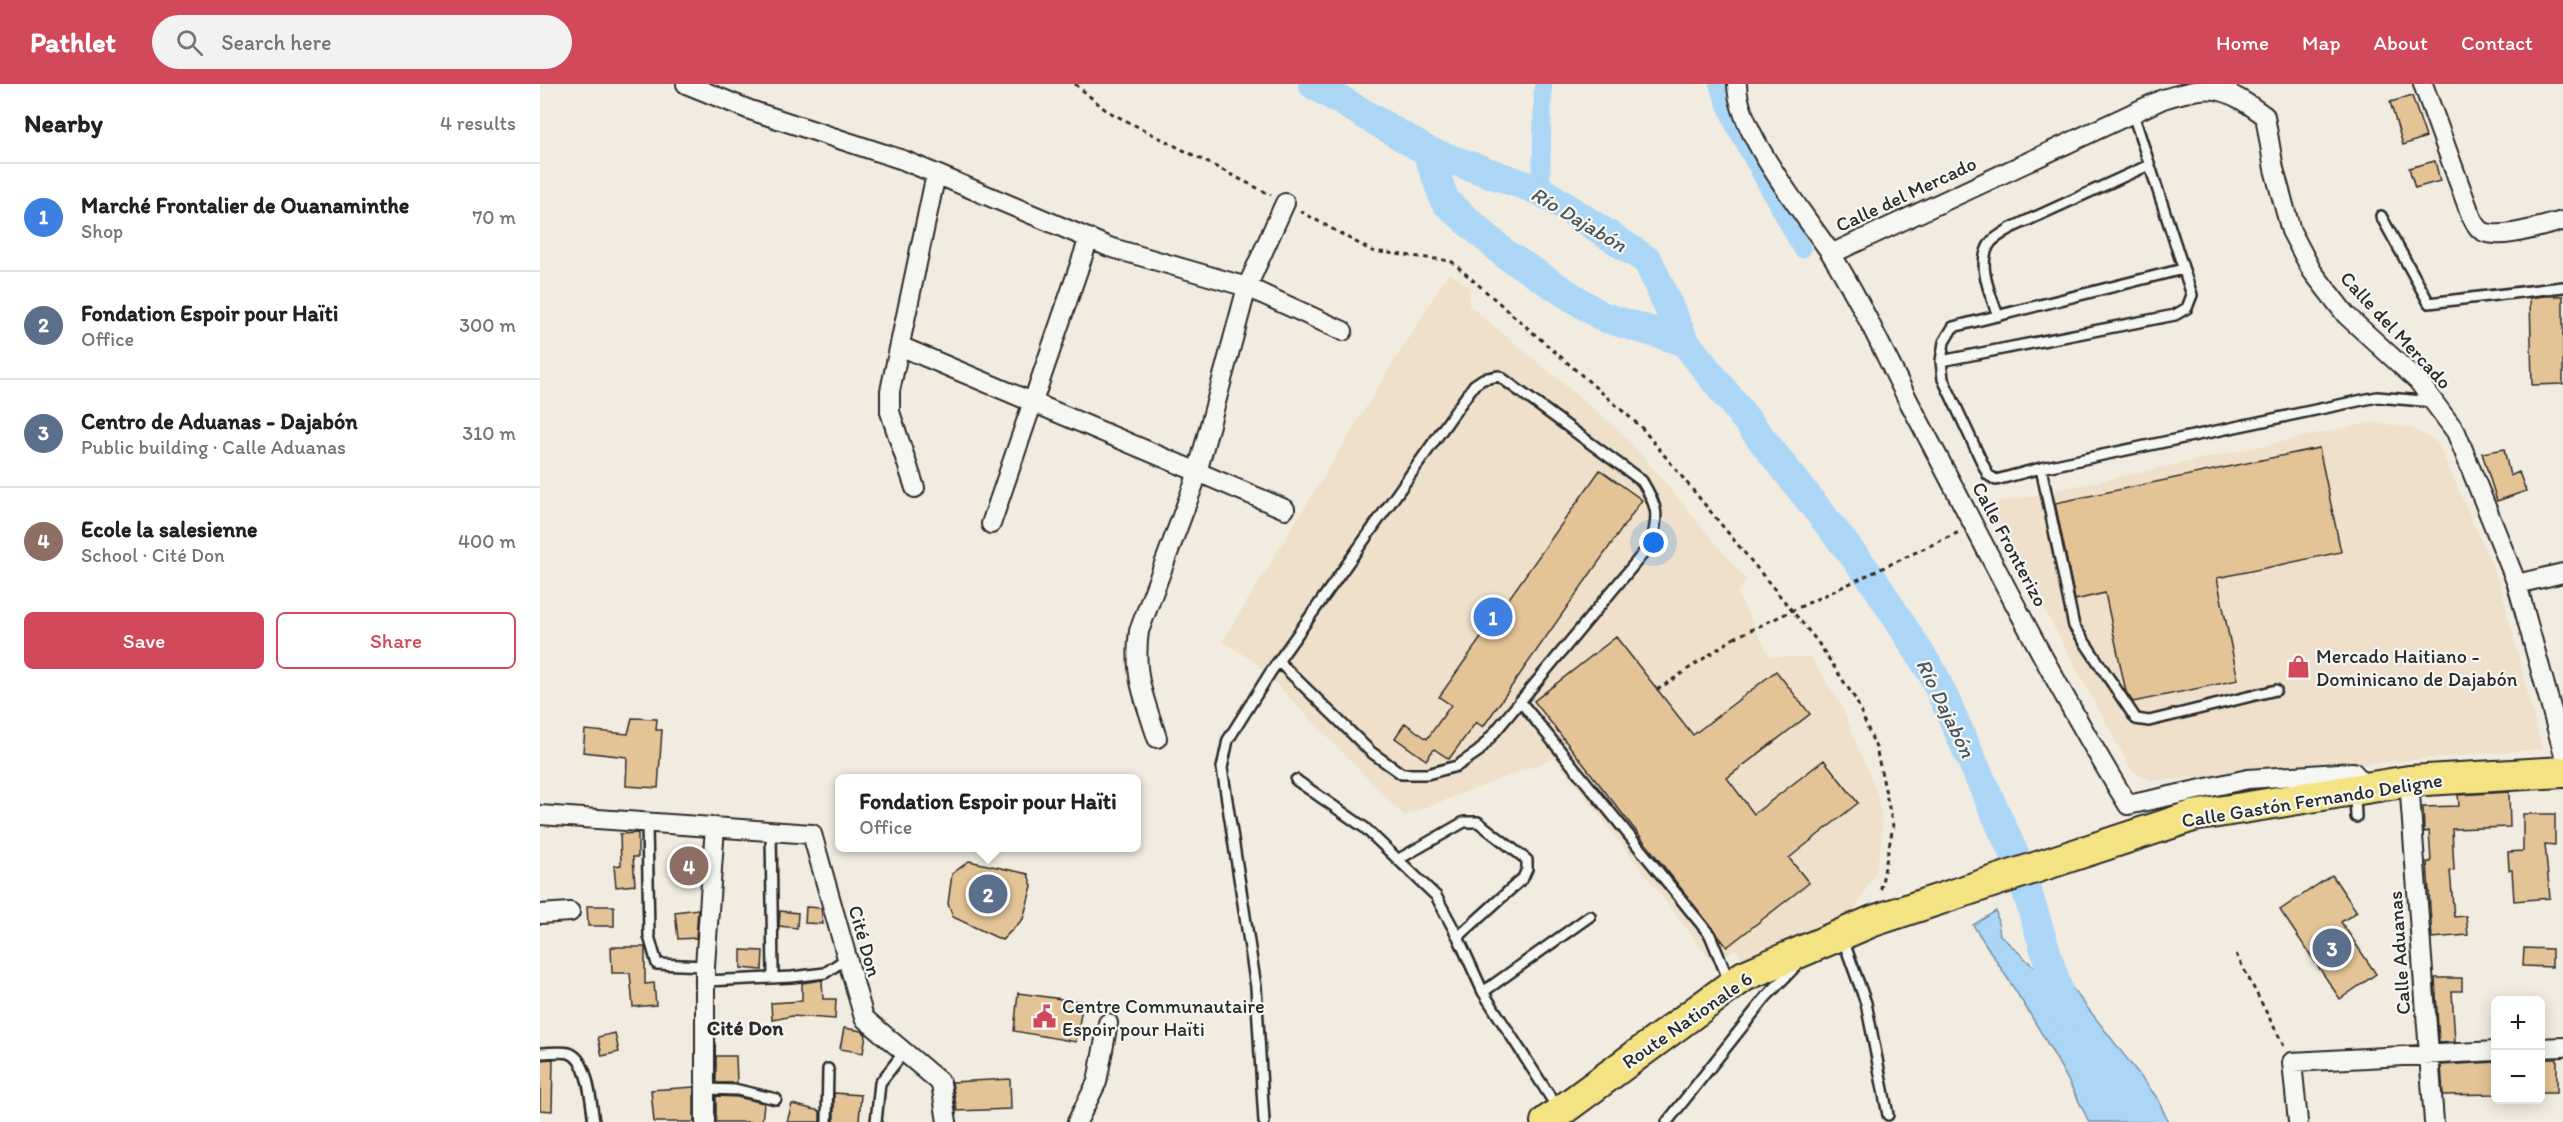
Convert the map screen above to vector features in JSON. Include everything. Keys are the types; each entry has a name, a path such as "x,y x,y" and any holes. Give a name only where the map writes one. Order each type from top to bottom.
{"main road":[{"name":"Calle Gastón Fernando Deligne","path":"1906,910 2169,822 2230,808 2360,798 2409,782 2563,772"},
{"name":"Route Nationale 6","path":"1553,1117 1744,976 1906,910"}],"street":[{"path":"686,84 750,110 903,160 1109,247 1247,286 1342,331"},
{"name":"Calle Fronterizo","path":"1737,84 1737,96 1753,137 1831,254 2078,723 2128,805 2248,779 2353,772 2360,798"},
{"path":"2423,84 2477,227 2491,234 2505,234 2563,221"},
{"name":"Calle del Mercado","path":"1831,254 2133,114 2198,87 2228,91 2265,116 2274,169 2291,231 2312,271 2346,315 2418,381 2456,432 2517,584 2563,751"},
{"path":"915,488 890,411 890,391 902,347 936,174"},
{"path":"1157,738 1136,675 1135,656 1139,631 1198,471 1247,286 1285,203"},
{"path":"991,524 1035,403 1089,238"},
{"path":"902,347 1285,509"},
{"path":"2517,584 2563,573"},
{"name":"Calle Aduanas","path":"2409,782 2434,1122"},
{"name":"Cité Don","path":"540,815 812,834 864,1018 941,1083 947,1122"},
{"path":"705,1122 705,973 715,827"},
{"path":"540,914 570,912"},
{"path":"1077,1122 1097,1082 1108,1023"},
{"path":"2545,1048 2563,1047"},
{"path":"2298,1122 2292,1062 2491,1051"}],"lane":[{"path":"1941,361 2175,315 2187,308 2192,295 2133,114"},
{"path":"1998,315 1987,283 1985,268 1986,252 1992,242 2011,228 2149,165"},
{"path":"2380,216 2429,303 2563,287"},
{"path":"2183,269 1953,327 1944,342 1941,361 1943,379 1988,475 1996,480 2041,468 2377,397 2434,402"},
{"path":"1264,1122 1256,987 1222,768 1228,740 1279,662 1474,385 1483,379 1500,376 1642,481 1651,496 1658,520 1651,544 1479,751 1456,766 1427,774 1402,774 1371,752 1279,662"},
{"path":"2041,468 2074,626 2136,719 2149,721 2276,690"},
{"path":"1520,701 1710,935 1731,986"},
{"path":"1296,780 1365,828 1436,896 1483,992 1553,1117"},
{"path":"1399,859 1464,822 1478,822 1527,860 1527,869 1523,878 1458,938"},
{"path":"647,823 649,936 657,964 705,973 792,977 825,973 847,958"},
{"path":"771,831 773,976"},
{"path":"1483,992 1590,916"},
{"path":"1842,935 1866,1003 1888,1115"},
{"path":"1667,1122 1766,997 1814,948"},
{"path":"876,1122 880,1083 904,1052"},
{"path":"540,1053 569,1053 578,1059 586,1072 594,1122"},
{"path":"827,1122 828,1069"},
{"path":"705,1089 738,1090 776,1099"}],"path":[{"path":"1658,690 1734,638 1959,532"},
{"path":"2236,954 2292,1062"}],"shaded area":[{"path":"1449,272 1469,287 1469,305 1621,432 1747,581 1737,592 1770,657 1811,657 1841,705 1877,793 1882,821 1881,845 1876,871 1851,917 1750,965 1735,949 1714,964 1555,758 1404,816 1254,661 1222,642"},
{"name":"Mercado Haitiano - Dominicano de Dajabón","path":"2372,422 2412,428 2438,443 2500,584 2542,749 2171,780 2150,780 2132,771 1988,505"}],"water":[{"path":"1996,911 2000,935 2032,965 2066,980 2158,1099 2168,1122 2089,1122 2049,1046 1973,925"}],"building":[{"path":"2412,96 2426,137 2403,145 2390,102"},
{"path":"2435,161 2440,181 2415,188 2409,168"},
{"path":"2563,296 2563,384 2532,385 2530,298"},
{"path":"2319,448 2341,552 2217,578 2238,680 2133,702 2126,692 2105,593 2075,600 2055,503"},
{"path":"2504,449 2510,476 2519,472 2526,491 2497,501 2482,453"},
{"path":"1600,470 1642,500 1483,727 1476,722 1449,759 1434,749 1426,760 1395,738 1405,723 1427,739 1451,705 1439,697"},
{"path":"1616,637 1693,735 1776,671 1810,714 1727,778 1754,814 1824,760 1858,803 1789,858 1809,883 1727,947 1534,701"},
{"path":"632,718 657,719 656,730 662,730 658,788 626,786 627,757 583,752 585,730 628,734"},
{"path":"2509,792 2510,827 2452,829 2454,870 2450,871 2454,917 2466,916 2468,935 2432,938 2427,862 2431,862 2429,831 2424,832 2423,807 2459,806 2458,795"},
{"path":"2523,814 2555,814 2555,845 2545,844 2550,898 2514,901 2508,852 2523,851"},
{"path":"638,833 638,857 633,857 635,885 616,887 614,866 621,865 620,834"},
{"path":"969,861 1028,874 1032,886 1023,919 1002,940 953,917 948,904 952,874"},
{"path":"2332,875 2357,912 2341,922 2376,974 2340,999 2280,910"},
{"path":"587,906 614,906 614,926 588,926"},
{"path":"806,907 821,908 823,924 805,923"},
{"path":"698,909 696,938 678,939 675,912"},
{"path":"780,911 798,913 797,928 779,926"},
{"path":"611,947 645,947 645,984 654,983 656,1005 633,1007 630,973 612,973"},
{"path":"2524,948 2552,949 2552,967 2523,966"},
{"path":"741,950 763,951 762,970 741,968"},
{"path":"2435,978 2462,978 2462,991 2452,991 2455,1042 2439,1043"},
{"path":"822,980 823,999 836,999 835,1019 792,1016 772,1020 771,1003 802,1001 802,983"},
{"path":"1018,993 1083,1002 1076,1042 1014,1031"},
{"path":"844,1028 862,1031 866,1035 863,1053 840,1049"},
{"path":"615,1033 619,1052 602,1056 598,1037"},
{"path":"716,1056 736,1056 737,1083 716,1083"},
{"path":"553,1059 552,1111 540,1110 540,1060"},
{"path":"2545,1059 2557,1059 2557,1093 2545,1093"},
{"path":"2491,1062 2491,1094 2443,1095 2441,1065"},
{"path":"1010,1079 1011,1109 957,1111 952,1082"},
{"path":"694,1087 694,1122 654,1122 651,1090"},
{"path":"834,1093 861,1095 859,1122 834,1122"},
{"path":"716,1096 737,1097 764,1103 762,1122 716,1122"},
{"path":"792,1104 820,1111 820,1122 787,1122"}],"waterway":[{"name":"Río Dajabón","path":"1313,84 1427,151 1541,191 1648,261 1684,341 1873,580 1933,674 2018,863 2065,1013"},
{"path":"1541,191 1543,84"},
{"path":"1718,84 1735,127 1802,249"},
{"name":"Río Dajabón","path":"1427,151 1445,201 1505,254 1603,317 1684,341"}],"place":[{"name":"Marché Frontalier de Ouanaminthe","path":"1493,617"},
{"name":"Mercado Haitiano - Dominicano de Dajabón","path":"2298,667"},
{"name":"Ecole la salesienne","path":"689,866"},
{"name":"Fondation Espoir pour Haïti","path":"988,894"},
{"name":"Centro de Aduanas - Dajabón","path":"2332,948"},
{"name":"Centre Communautaire Espoir pour Haïti","path":"1044,1017"}],"district":[{"name":"Cité Don","path":"745,1027"}]}
